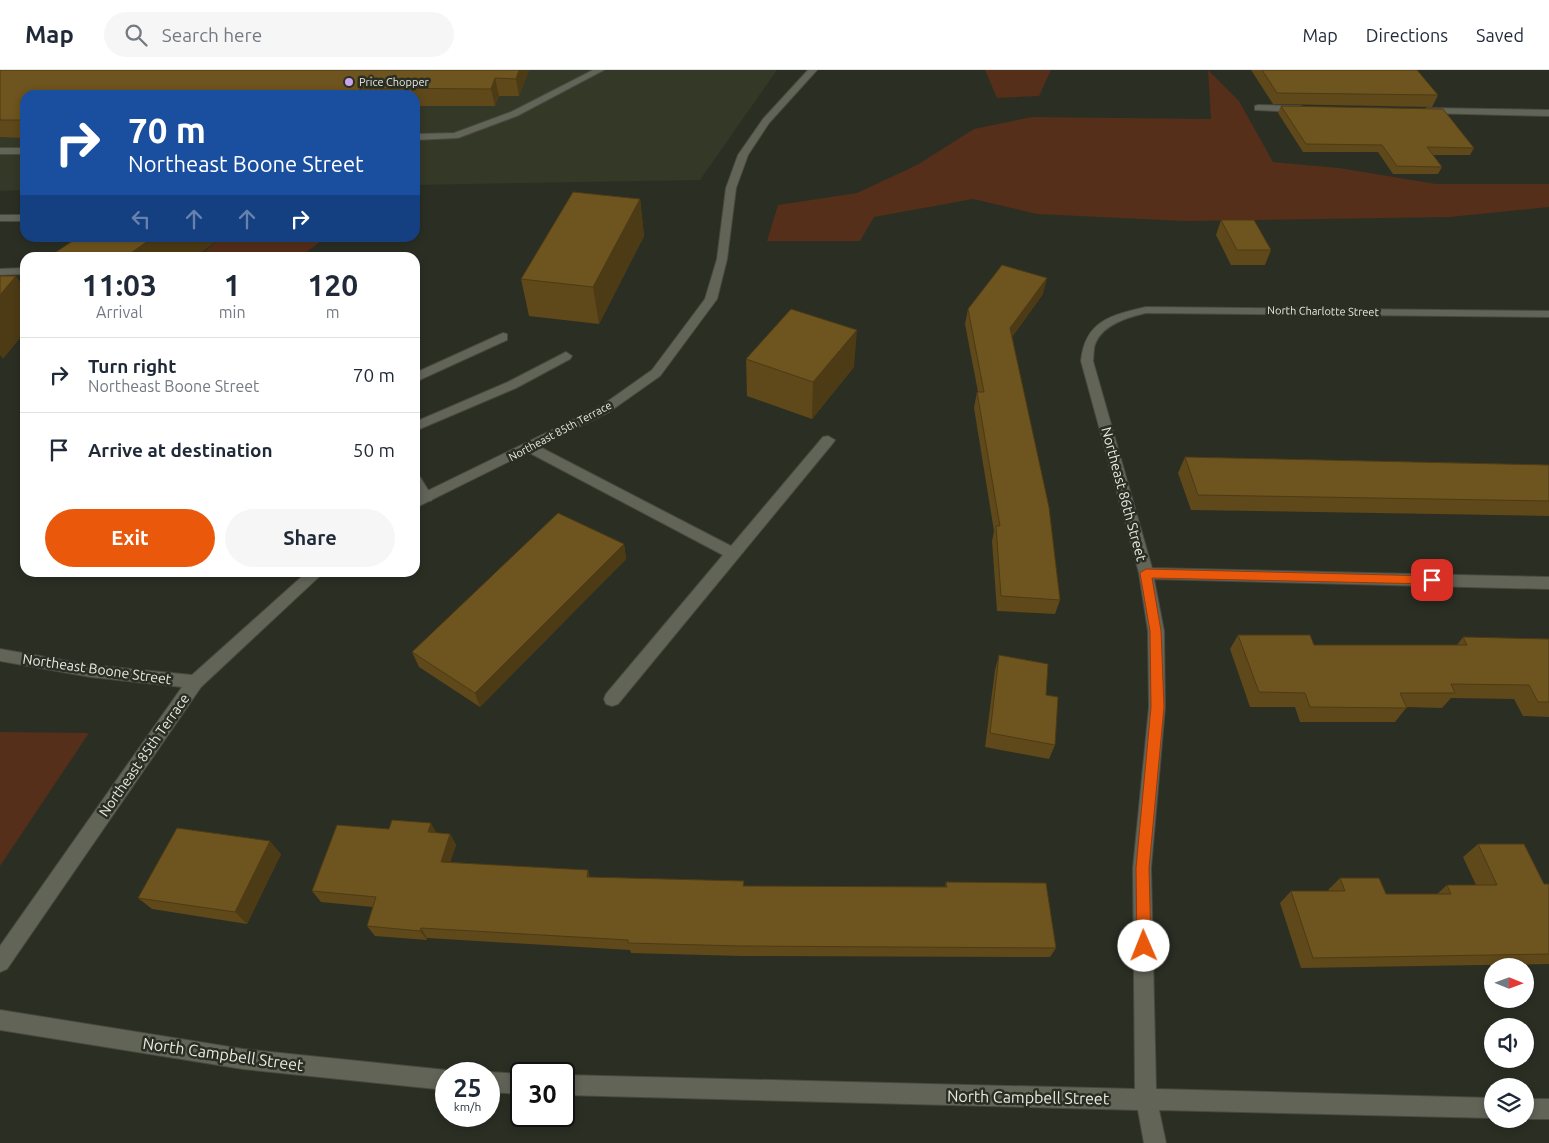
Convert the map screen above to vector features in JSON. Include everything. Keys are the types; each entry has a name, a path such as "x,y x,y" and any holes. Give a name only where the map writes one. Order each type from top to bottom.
{"street":[{"path":"420,137 455,136 514,114 590,73 600,70"},
{"name":"Northeast 85th Terrace","path":"421,501 531,448 605,409 656,373 710,299 722,259 731,188 744,155 766,121 812,70"},
{"path":"1258,108 1316,109"},
{"path":"1413,110 1549,113"},
{"path":"0,151 20,151"},
{"path":"0,218 20,218"},
{"path":"0,272 20,271"},
{"name":"North Charlotte Street","path":"1102,328 1122,316 1146,310 1549,314"},
{"name":"Northeast 86th Street","path":"1102,328 1090,341 1087,361 1146,573 1156,631 1157,707 1142,868 1146,1100 1155,1143"},
{"path":"420,376 503,337"},
{"path":"420,425 512,385 566,356"},
{"path":"612,698 828,440"},
{"path":"531,448 733,554"},
{"path":"1146,573 1549,583"},
{"name":"Northeast 85th Terrace","path":"0,962 195,682 310,577"},
{"name":"Northeast Boone Street","path":"0,655 91,671 195,682"},
{"name":"North Campbell Street","path":"0,1020 243,1059 435,1079"},
{"name":"North Campbell Street","path":"575,1085 1484,1108"},
{"path":"1534,1108 1549,1109"}],"shaded area":[{"path":"0,70 777,70 700,180 420,185 420,90 20,90 20,190 0,191"},
{"path":"985,70 1051,70 1039,96 997,98"},
{"path":"1208,70 1239,101 1273,162 1339,168 1436,184 1549,184 1549,207 1450,217 1184,221 1037,214 973,199 874,217 860,241 767,241 778,205 857,193 917,165 974,129 1032,117 1211,119"},
{"path":"216,242 320,242 307,252 204,252"},
{"path":"0,732 89,733 0,866"}],"building":[{"name":"Price Chopper","path":"0,70 519,70 516,79 495,78 491,89 20,90 20,120 0,120"},
{"path":"1262,70 1417,70 1438,95 1277,93"},
{"path":"1281,106 1443,109 1474,148 1427,147 1442,167 1397,166 1382,145 1306,144"},
{"path":"573,192 640,199 593,287 521,279"},
{"path":"1221,220 1254,220 1271,250 1237,250"},
{"path":"71,242 146,242 132,252 56,252"},
{"path":"1002,265 1047,278 1010,328 1049,507 1060,600 1001,596 996,526 1000,526 977,392 984,392 968,309"},
{"path":"0,276 16,276 0,295"},
{"path":"791,309 857,330 813,382 746,359"},
{"path":"1185,457 1549,465 1549,501 1198,495"},
{"path":"558,513 624,544 475,693 412,652"},
{"path":"1238,635 1310,635 1314,645 1467,645 1463,637 1549,639 1549,702 1538,702 1529,685 1451,684 1455,693 1400,693 1407,708 1310,707 1305,693 1259,692"},
{"path":"999,655 1048,664 1046,695 1058,697 1055,745 990,733"},
{"path":"392,820 431,823 428,832 450,834 441,862 588,870 587,877 744,881 743,886 947,887 946,882 1046,883 1056,948 740,946 628,943 628,940 421,928 420,931 367,926 376,897 312,891 337,825 389,829"},
{"path":"177,828 270,841 235,912 138,898"},
{"path":"1478,844 1524,844 1544,884 1549,884 1549,954 1313,958 1291,891 1345,891 1340,878 1379,878 1386,894 1451,894 1447,885 1497,885"}],"place":[{"name":"Price Chopper","path":"349,82"}],"route":[{"path":"1144,946 1142,868 1157,707 1156,631 1146,573 1432,580"}]}
